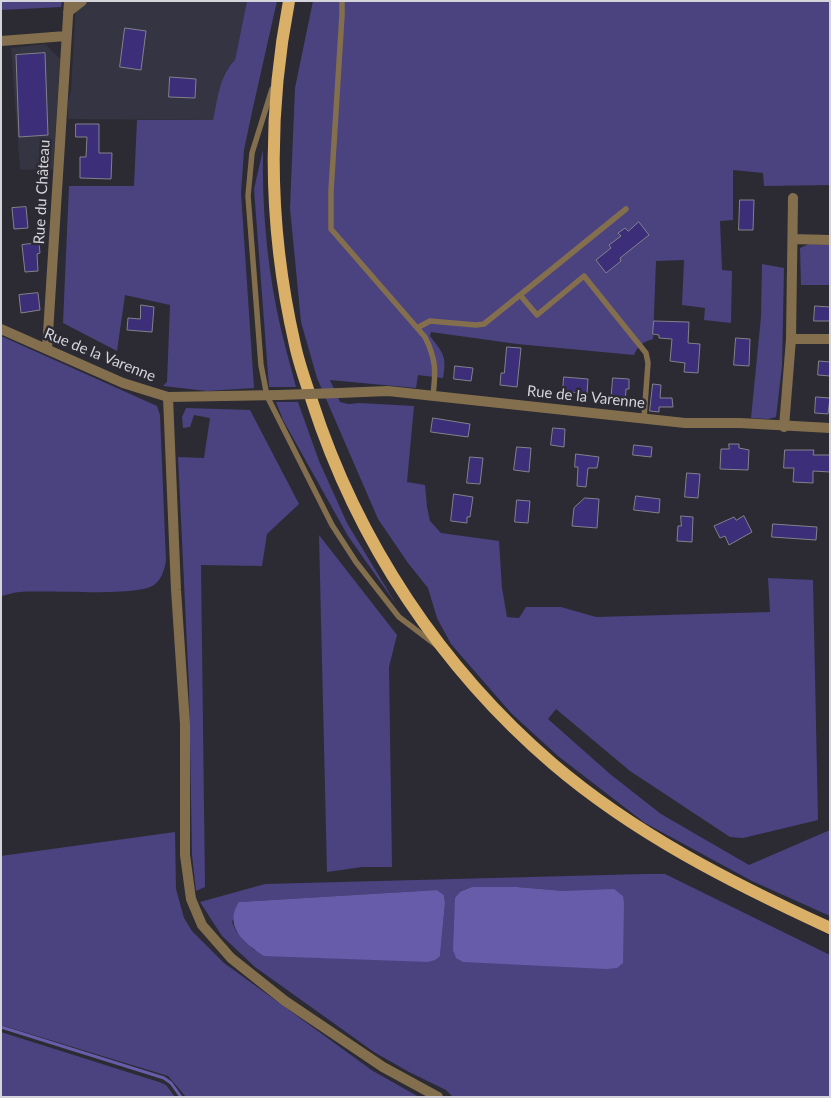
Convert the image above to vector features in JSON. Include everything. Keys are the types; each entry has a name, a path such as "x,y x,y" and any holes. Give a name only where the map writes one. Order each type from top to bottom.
{"main road":[{"path":"289,1 278,70 274,140 274,199 280,262 295,346 323,436 353,504 392,575 415,612 443,650 482,695 522,736 554,765 621,816 678,851 722,876 830,928"}],"street":[{"path":"68,7 82,1"},
{"name":"Rue du Château","path":"47,350 68,7"},
{"path":"1,41 66,36"},
{"path":"784,427 791,338 793,198"},
{"path":"793,239 830,240"},
{"name":"Rue de la Varenne","path":"1,330 123,383 168,397 267,396 388,391 686,423 740,423 784,427 830,428"},
{"path":"791,338 830,340"},
{"path":"168,397 176,590 185,724 185,855 190,899 202,925 231,958 285,1001 375,1061 438,1097"}],"lane":[{"path":"342,1 331,191 331,229 425,337 435,363 436,376 433,395"},
{"path":"278,70 252,153 248,196 260,366 267,396 332,525 356,562 399,617 443,650"},
{"path":"417,328 430,321 484,324 626,209"},
{"path":"520,295 537,315 584,276 646,353 648,363 644,418"}],"shaded area":[{"path":"1,1 62,1 61,7 1,10"},
{"path":"76,1 247,1 235,60 224,74 213,120 68,119"},
{"path":"247,1 277,1 244,150 241,193 254,388 207,391 163,386 167,382 170,305 125,295 117,351 63,323 69,186 134,186 137,120 213,120 222,80 235,60"},
{"path":"313,1 830,1 830,185 764,186 763,173 733,170 733,220 720,221 722,270 732,271 731,323 704,320 705,308 682,305 684,260 656,261 653,339 641,344 634,355 517,344 431,332 430,336 443,355 443,378 418,375 416,388 330,380 340,402 348,404 414,406 407,482 425,485 430,521 441,533 499,541 502,588 507,617 519,618 526,607 561,607 596,617 770,612 768,578 813,580 818,820 743,838 730,837 630,771 556,709 548,719 610,774 661,814 749,865 830,830 830,916 752,881 645,823 558,756 511,713 451,644 437,618 428,588 408,563 378,519 317,378 301,322 290,208 295,88"},
{"path":"45,44 60,59 53,169 20,170 11,48"},
{"path":"263,150 263,189 267,248 278,316 296,387 269,387 254,189"},
{"path":"809,244 830,245 830,285 801,285 800,248"},
{"path":"762,264 784,268 782,366 776,417 768,419 751,418 761,317"},
{"path":"1,336 157,406 160,415 166,561 161,577 154,585 144,589 129,591 15,592 1,596"},
{"path":"276,402 298,402 319,461 347,523 396,604 348,536 283,420"},
{"path":"186,408 250,410 299,504 267,534 262,566 201,565 205,887 196,891 192,855 189,687 178,457 204,458 210,418 194,415 190,427 183,428 182,417"},
{"path":"319,535 397,635 389,667 392,867 362,867 327,872"},
{"path":"175,832 176,889 184,918 192,931 224,963 373,1071 419,1097 186,1097 168,1076 1,1025 1,856"},
{"path":"665,874 830,955 830,1097 453,1097 446,1090 374,1052 255,967 222,936 200,902 265,884","holes":["472,887 517,887 623,896 623,963 460,891","437,890 444,895 445,903 440,956 254,950 236,931 232,922 240,902"]},
{"path":"472,887 517,887 564,891 614,889 623,896 624,903 623,963 617,968 606,969 463,962 456,958 453,950 455,898 461,891"},
{"path":"437,890 444,895 445,903 440,956 428,962 264,956 243,940 238,933 233,919 239,902"},
{"path":"1,1032 159,1082 166,1085 175,1097 1,1097"}],"building":[{"path":"125,28 146,31 141,70 120,67"},
{"path":"45,53 48,135 19,137 16,55"},
{"path":"170,77 196,79 195,98 169,97"},
{"path":"76,124 99,124 99,153 112,153 111,179 80,178 80,157 86,157 87,137 76,137"},
{"path":"740,200 754,200 753,230 739,230"},
{"path":"26,207 28,228 14,229 12,208"},
{"path":"639,222 649,235 620,258 621,261 606,273 596,260 611,248 609,245 621,236 618,233 625,228 628,231"},
{"path":"39,243 40,253 37,254 38,271 25,272 22,245"},
{"path":"38,293 40,310 21,313 19,295"},
{"path":"141,305 154,307 152,332 127,330 128,318 140,319"},
{"path":"815,306 830,307 830,321 814,321"},
{"path":"654,321 689,322 688,343 700,344 698,373 684,372 685,363 670,361 672,339 659,338 659,335 653,334"},
{"path":"736,338 750,339 749,366 734,365"},
{"path":"507,347 521,348 517,387 500,385 501,373 504,373"},
{"path":"819,361 830,362 830,376 818,375"},
{"path":"455,366 473,368 471,381 454,379"},
{"path":"564,377 588,379 587,394 563,391"},
{"path":"613,378 629,379 629,389 626,389 625,404 611,403"},
{"path":"653,384 661,385 660,398 672,398 673,407 659,407 659,412 650,411"},
{"path":"816,397 830,398 828,414 815,413"},
{"path":"433,418 470,424 468,437 431,432"},
{"path":"553,428 565,429 564,447 551,445"},
{"path":"729,444 739,444 739,448 749,450 748,470 720,469 721,449 729,449"},
{"path":"634,445 652,447 651,457 633,455"},
{"path":"517,447 531,448 529,472 514,470"},
{"path":"785,450 814,450 813,455 830,455 830,472 813,471 813,483 793,482 794,468 784,468"},
{"path":"576,454 599,457 597,468 588,468 586,487 577,486 578,467 575,467"},
{"path":"470,457 483,458 480,484 467,483"},
{"path":"687,473 700,474 698,498 685,497"},
{"path":"454,494 473,497 470,517 467,517 467,523 451,521"},
{"path":"636,496 660,499 659,513 634,510"},
{"path":"585,498 599,499 597,528 572,526 574,508"},
{"path":"517,500 530,501 528,523 515,522"},
{"path":"681,516 693,517 692,542 677,541 678,526 681,526"},
{"path":"744,516 752,532 729,545 725,536 720,538 714,526 734,517 736,520"},
{"path":"773,524 817,527 816,540 772,537"}],"waterway":[{"path":"1,1027 164,1078 171,1083 181,1097"}]}
